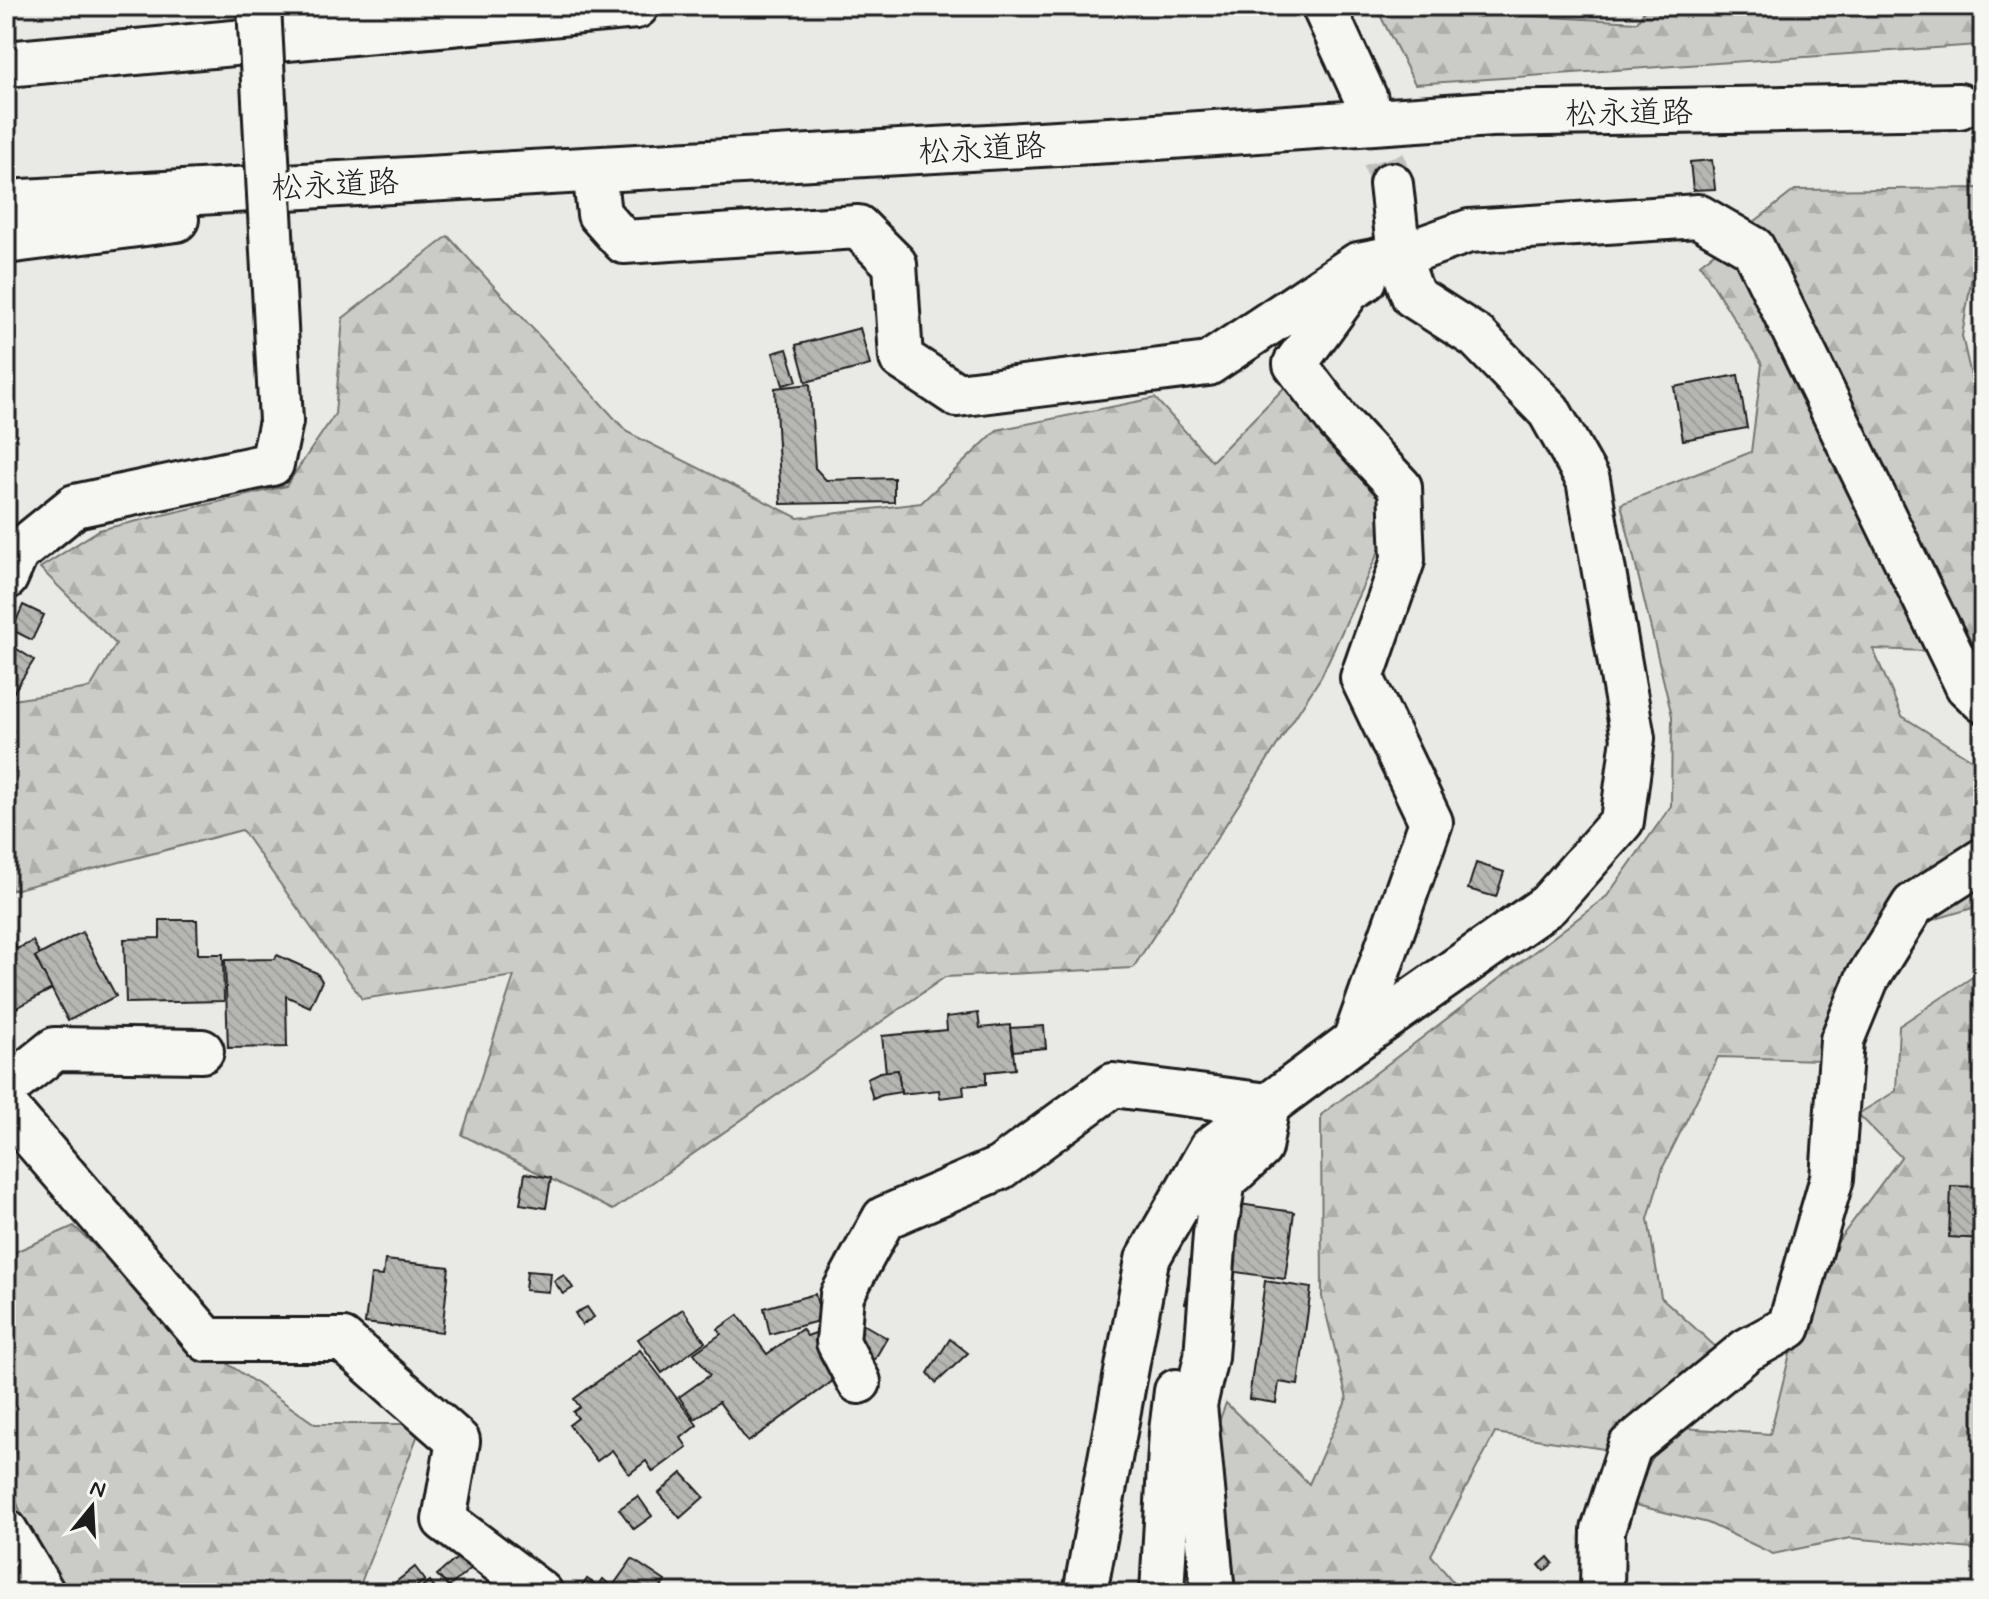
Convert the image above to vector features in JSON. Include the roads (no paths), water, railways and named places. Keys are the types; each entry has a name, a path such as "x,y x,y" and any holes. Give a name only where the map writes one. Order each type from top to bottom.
{"highway":[{"path":"6,64 636,6"},
{"path":"6,40 124,55"},
{"name":"松永道路","path":"6,203 594,171 1491,114 1959,106"},
{"path":"6,241 504,175"}],"street":[{"path":"6,578 17,553 75,506 272,464 281,421 259,6"},
{"path":"1325,10 1366,99"},
{"path":"594,171 599,214 624,242 858,227 895,264 901,358 957,395 1208,364 1358,264 1399,256 1469,231 1698,216 1753,248 1967,686 1983,701"},
{"path":"1085,1593 1147,1260 1211,1148 1354,1041 1548,905 1622,821 1633,738 1588,480 1549,411 1477,337 1413,296 1399,256 1391,184"},
{"path":"1354,1041 1431,822 1362,678 1403,560 1400,487 1339,422 1295,364 1349,290 1399,256"},
{"path":"1602,1593 1603,1530 1630,1446 1747,1350 1789,1327 1832,1178 1842,1040 1867,979 1913,905 1983,860"},
{"path":"6,1088 55,1049 202,1051"},
{"path":"859,1382 838,1342 842,1295 884,1218 1000,1168 1113,1085 1268,1105"},
{"path":"1213,1593 1195,1405 1206,1357 1215,1234 1224,1181 1260,1148 1268,1105"},
{"path":"6,1107 207,1340 343,1340 458,1441 444,1520 541,1593"},
{"path":"1162,1593 1171,1431 1197,1220 1175,1210"},
{"path":"6,1531 43,1593"}],"tunnel":[{"path":"1366,99 1391,184"}]}
